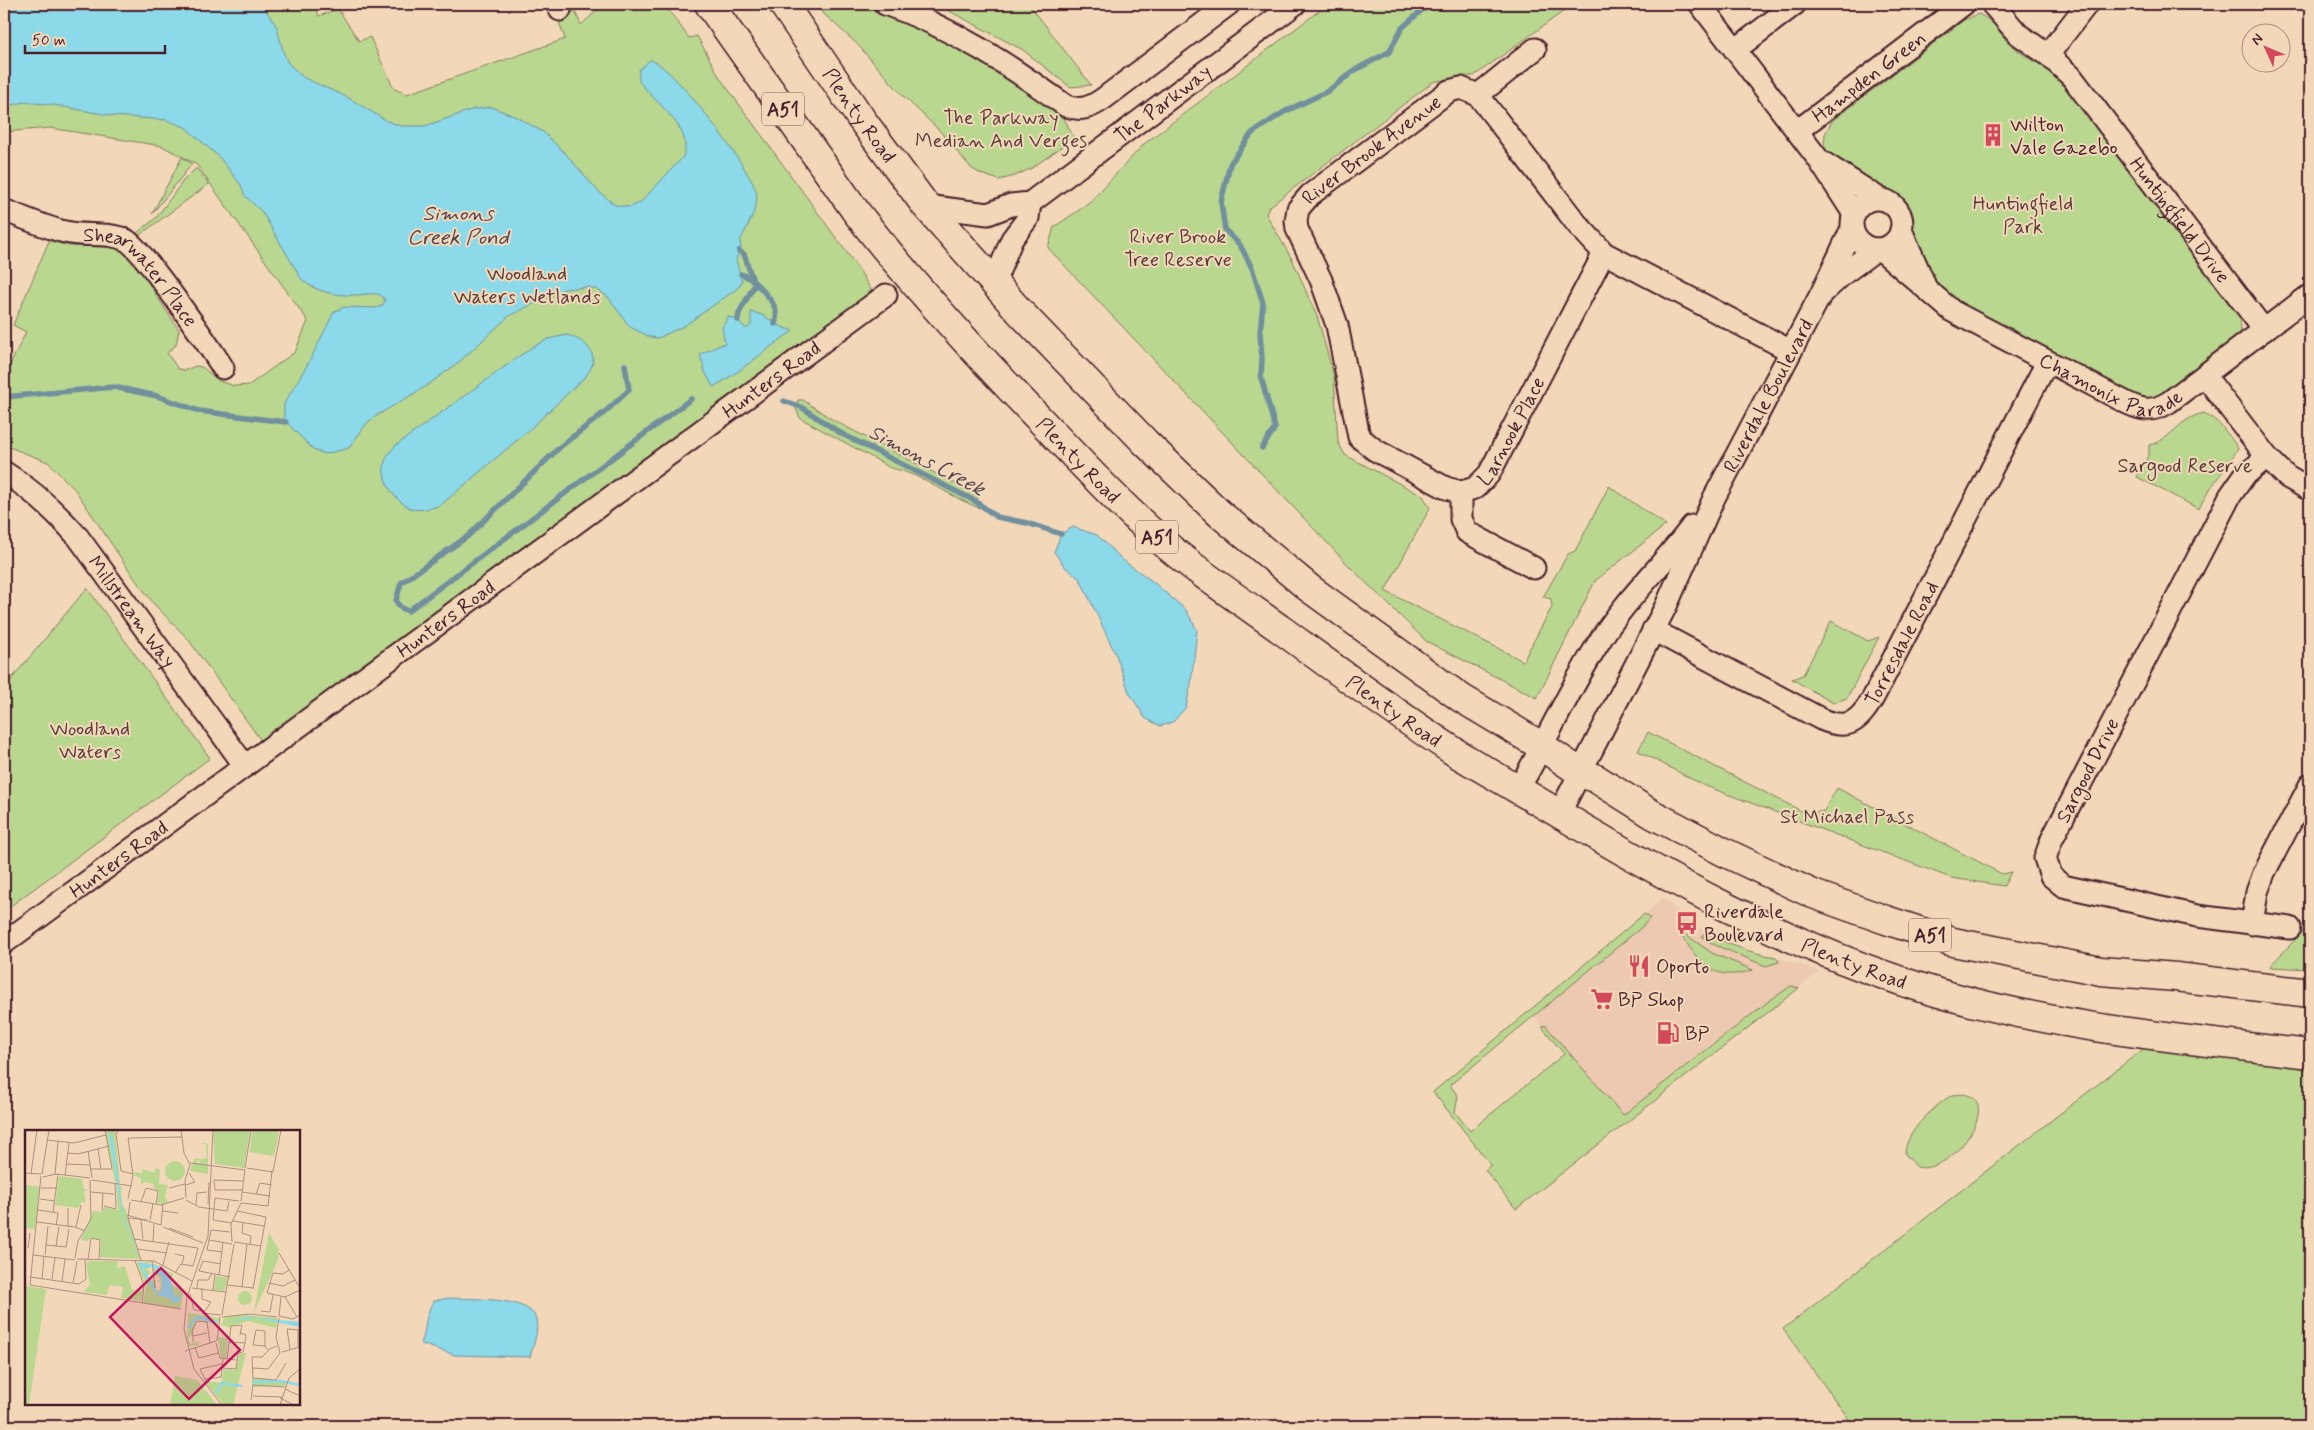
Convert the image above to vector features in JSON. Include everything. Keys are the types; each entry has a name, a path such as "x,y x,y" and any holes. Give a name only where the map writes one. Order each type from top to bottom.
{"highway":[{"name":"Plenty Road","path":"709,4 857,214 883,247 972,350 1108,491 1159,538 1221,587 1416,726 1518,790 1659,872 1775,932 1841,960 1904,982 1975,1003 2042,1018 2197,1041 2310,1054"},
{"name":"Plenty Road","path":"783,4 862,120 926,206 994,283 1146,443 1220,514 1309,588 1461,698 1543,747 1581,773 1595,778 1644,809 1726,853 1813,894 1953,942 2101,971 2176,977 2310,993"}],"street":[{"path":"885,4 929,21 978,46 1066,106 1075,109 1093,106 1103,100 1229,4"},
{"name":"The Parkway","path":"926,206 988,214 1011,205 1030,203 1295,4"},
{"path":"1700,4 1819,160 1853,221 1854,235 1863,246 1879,250 1895,242 1901,230 1902,222 1895,206 1880,199 1819,160"},
{"path":"1735,50 1795,4"},
{"name":"Hampden Green","path":"1797,131 1964,4"},
{"name":"Huntingfield Drive","path":"1992,4 2018,34 2048,55 2071,76 2264,330"},
{"path":"2048,55 2087,4"},
{"path":"1535,49 1478,95 1577,224 1604,253 1791,351"},
{"name":"River Brook Avenue","path":"1461,492 1446,488 1374,450 1359,437 1337,325 1330,303 1301,239 1296,221 1298,209 1310,195 1442,95 1461,88 1478,95"},
{"path":"1853,221 1864,202 1880,199"},
{"path":"994,283 1012,240 1028,218 1030,203"},
{"name":"Shearwater Place","path":"4,210 67,233 113,235 132,244 156,273 223,368"},
{"name":"Riverdale Boulevard","path":"1559,814 1653,630 1714,498 1821,294 1853,221"},
{"name":"Chamonix Parade","path":"1901,230 1927,290"},
{"name":"Riverdale Boulevard","path":"1821,294 1843,274 1879,250"},
{"name":"Chamonix Parade","path":"1879,250 1952,311 2127,404 2147,411 2160,408 2205,376 2310,295"},
{"name":"Larnook Place","path":"1534,568 1467,532 1462,525 1461,519 1461,492 1475,488 1489,474 1604,253"},
{"name":"Hunters Road","path":"4,943 886,295"},
{"name":"Torresdale Road","path":"1653,630 1821,719 1839,725 1847,725 1856,721 1865,712 1878,690 2047,362"},
{"path":"2205,376 2267,457 2287,477 2310,490"},
{"name":"Sargood Drive","path":"2267,457 2244,476 2230,496 2052,838 2044,858 2051,876 2064,886 2197,916 2290,928"},
{"name":"Millstream Way","path":"4,472 39,496 78,537 245,766"},
{"name":"Riverdale Boulevard","path":"1518,790 1599,642 1636,591 1675,548 1714,498"},
{"path":"2252,924 2264,872 2310,785"}],"shaded area":[{"path":"1663,898 1691,922 1723,942 1752,953 1776,957 1820,971 1629,1122 1564,1054 1529,1011"}],"green space":[{"name":"Woodland Waters Wetlands","path":"4,4 314,4 319,16 338,9 359,41 370,37 394,89 407,94 565,39 558,19 575,11 581,25 604,4 664,4 689,38 697,36 720,78 858,268 877,300 267,749 188,639 154,604 135,579 76,491 48,462 4,445 4,367 9,367 26,332 13,325 49,241 70,246 107,247 109,245 133,259 179,330 176,345 167,353 178,369 185,370 196,366 202,367 219,381 235,386 249,385 295,352 308,321 196,164 162,146 50,128 4,132"},
{"name":"The Parkway Median And Verges","path":"813,4 862,4 923,27 961,46 1063,116 1074,138 1032,168 1015,176 999,180 981,174 972,169 938,129 903,96 857,44"},
{"path":"936,4 1029,4 1091,85 1070,87 1023,50"},
{"name":"River Brook Tree Reserve","path":"1328,4 1581,4 1564,11 1474,76 1463,76 1433,82 1269,207 1266,214 1293,261 1318,319 1334,377 1338,442 1345,455 1423,496 1430,508 1385,591 1523,661 1552,607 1551,599 1543,597 1568,554 1575,551 1609,486 1666,525 1595,581 1537,698 1426,641 1351,568 1048,248 1054,227 1088,204 1144,144"},
{"name":"Huntingfield Park","path":"1978,14 1992,23 2015,48 2050,71 2062,82 2240,316 2241,331 2231,344 2157,398 2144,399 1967,310 1935,285 1913,241 1909,206 1893,194 1845,169 1829,158 1824,145 1825,134 1832,121 1964,20"},
{"path":"182,157 192,164 152,214"},
{"path":"195,169 209,184 137,237 137,233 156,218 183,181"},
{"path":"798,400 803,400 833,420 977,495 979,508 915,476 889,467 800,418 796,409"},
{"name":"Sargood Reserve","path":"2204,413 2219,424 2238,448 2199,509 2137,477 2149,454 2149,445 2164,438 2181,424"},
{"name":"Woodland Waters","path":"87,588 210,758 4,911 4,688"},
{"path":"1831,621 1868,641 1879,637 1847,698 1833,703 1792,679 1803,675"},
{"name":"St Michael Pass","path":"1648,732 1807,814 1824,811 1837,788 2002,874 2011,872 2004,886 1951,878 1703,785 1638,751"},
{"path":"1644,914 1650,918 1643,926 1450,1085 1458,1096 1455,1112 1470,1131 1564,1054 1542,1027 1545,1025 1623,1115 1769,1001 1791,986 1799,988 1516,1209 1485,1170 1491,1165 1433,1092"},
{"path":"2310,924 2310,969 2269,967"},
{"path":"1679,930 1712,953 1753,970 1739,974 1716,972 1707,967 1692,951"},
{"path":"1705,932 1740,948 1776,957 1779,962 1766,966 1715,945 1702,937"},
{"path":"2147,1046 2310,1061 2310,1426 1854,1426 1783,1329"},
{"path":"1952,1095 1969,1096 1977,1103 1978,1116 1972,1131 1948,1159 1932,1166 1917,1167 1905,1154 1910,1137 1929,1113"}],"water":[{"name":"Simons Creek Pond","path":"4,4 262,4 277,27 288,63 304,78 347,97 387,121 401,126 425,126 474,109 492,107 519,118 543,132 565,153 598,191 615,205 629,207 640,203 683,157 685,146 683,136 671,116 639,81 639,70 650,60 660,65 675,78 709,118 751,179 756,191 756,204 749,224 740,241 741,248 736,260 742,281 738,288 684,326 658,338 650,337 630,327 608,297 598,290 588,287 564,289 509,316 458,363 425,387 367,423 349,448 326,454 315,451 286,422 284,404 310,360 334,312 344,307 375,308 382,306 385,301 381,295 334,294 314,288 302,280 262,212 245,196 241,185 219,157 185,127 166,120 113,116 54,105 24,102 4,107"},
{"path":"751,312 762,315 793,331 713,387 705,372 700,354 725,343 722,328 728,317 738,320 746,329 751,325"},
{"path":"567,335 581,341 590,350 593,356 591,369 529,430 441,505 418,510 405,505 395,496 385,479 384,467 385,461 395,446 532,347 548,339"},
{"path":"1073,527 1097,535 1124,561 1152,581 1186,610 1197,630 1191,684 1186,707 1173,722 1160,726 1145,718 1129,692 1116,655 1080,579 1065,567 1054,552 1061,534"},
{"path":"448,1298 497,1300 522,1306 531,1312 536,1319 537,1328 530,1357 455,1355 421,1344 431,1306 434,1301"}],"waterway":[{"path":"1262,448 1275,428 1261,377 1260,333 1263,303 1252,268 1240,245 1225,230 1221,202 1230,164 1252,133 1284,112 1328,91 1355,70 1389,52 1402,28 1422,10 1433,4"},
{"path":"739,251 744,254 752,278"},
{"path":"741,274 751,279 772,302 776,313 775,324"},
{"path":"738,320 739,313 755,284"},
{"path":"625,365 629,390 605,412 561,446 468,536 401,583 396,601 400,607 408,611 691,399"},
{"path":"4,397 114,387 157,396 199,411 286,422"},
{"name":"Simons Creek","path":"784,401 801,407 842,434 975,501 997,517 1027,523 1061,534"}],"place":[{"name":"Wilton Vale Gazebo","path":"1993,135"},
{"name":"Riverdale Boulevard","path":"1687,923"},
{"name":"Oporto","path":"1639,966"},
{"name":"BP Shop","path":"1602,999"},
{"name":"BP","path":"1668,1033"}]}
